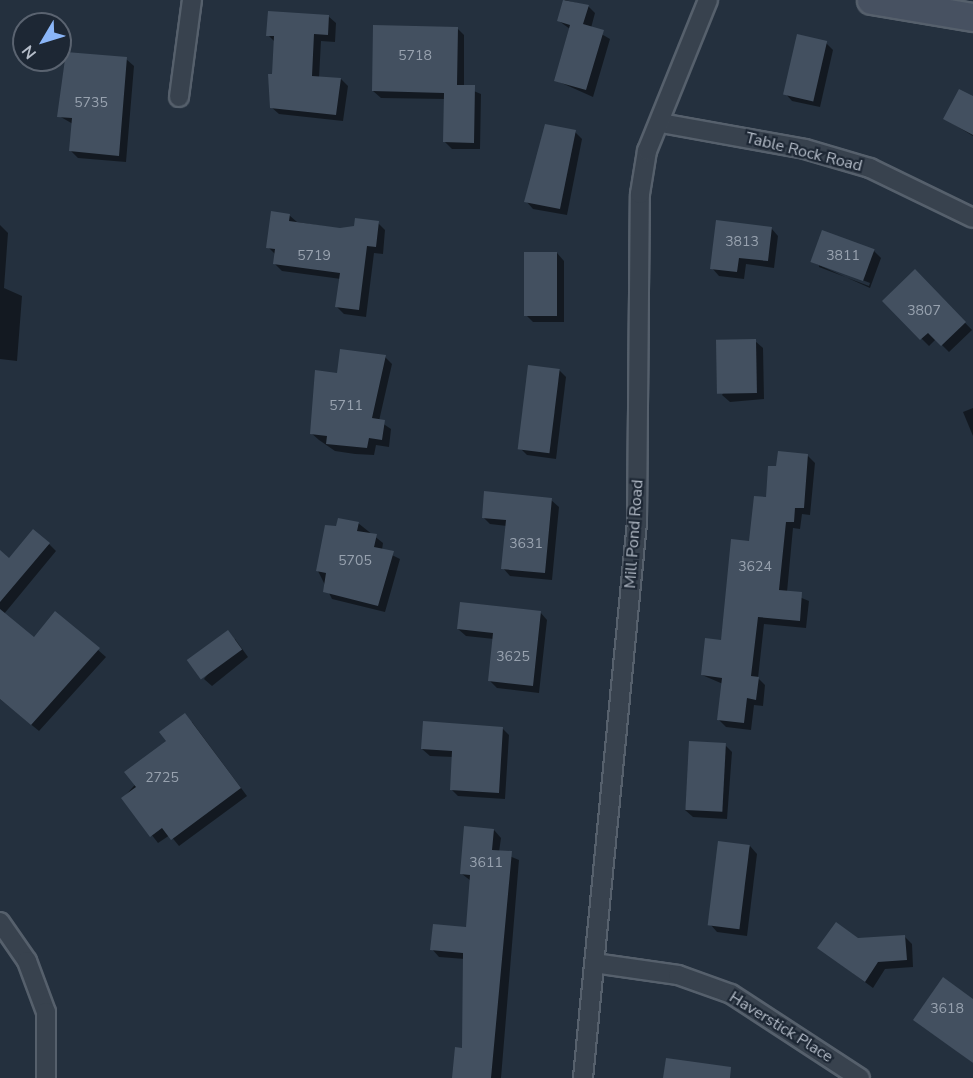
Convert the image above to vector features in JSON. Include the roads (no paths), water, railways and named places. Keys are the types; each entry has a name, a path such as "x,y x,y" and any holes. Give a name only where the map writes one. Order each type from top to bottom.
{"main road":[{"path":"872,0 973,17"}],"street":[{"path":"179,97 192,0"},
{"name":"Mill Pond Road","path":"583,1078 637,522 640,194 647,151 661,123 708,0"},
{"name":"Table Rock Road","path":"661,123 805,149 859,165 973,218"},
{"path":"0,922 27,962 43,1004 49,1036 46,1078"},
{"name":"Haverstick Place","path":"594,963 678,975 731,994 860,1078"}]}
